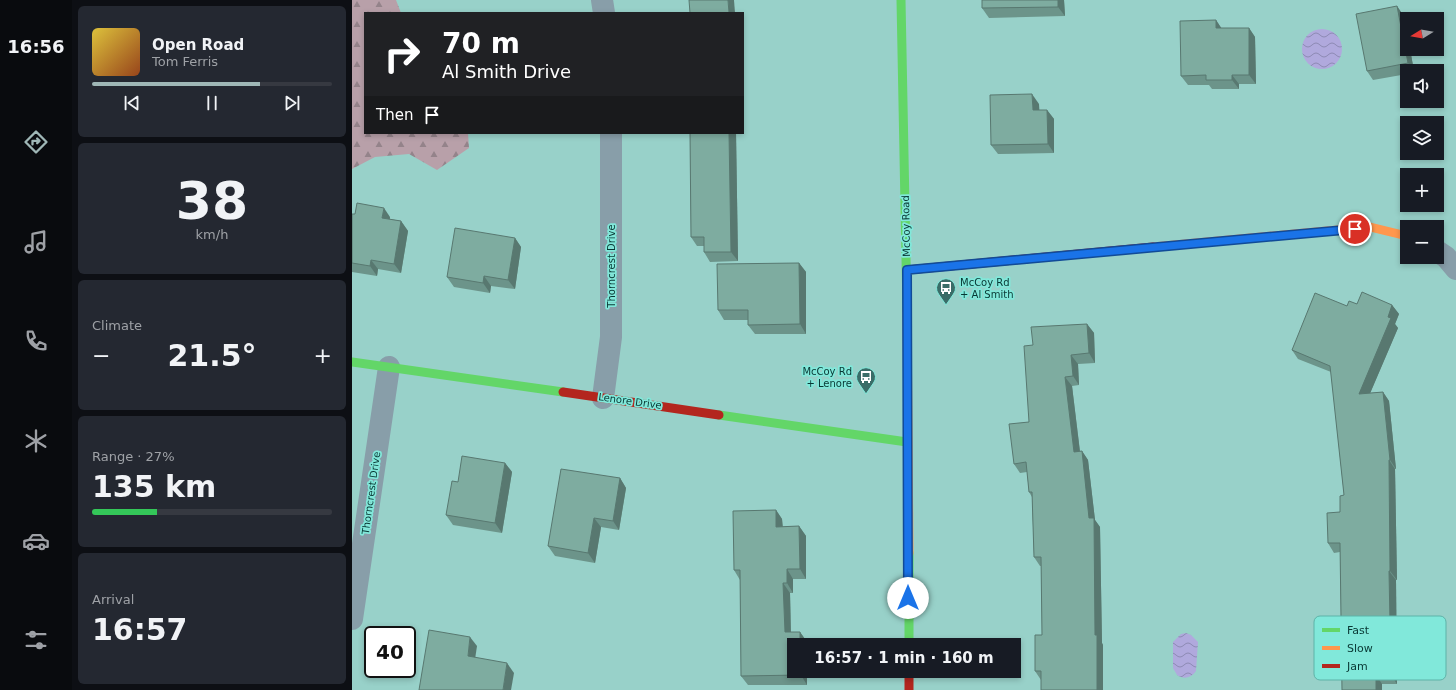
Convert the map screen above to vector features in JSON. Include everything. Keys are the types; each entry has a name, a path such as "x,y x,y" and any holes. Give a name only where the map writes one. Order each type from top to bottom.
{"street":[{"path":"602,0 604,12"},
{"name":"McCoy Road","path":"901,0 907,270 909,638"},
{"name":"Thorncrest Drive","path":"603,398 611,337 611,134"},
{"path":"907,270 1370,228 1400,234"},
{"path":"1444,256 1456,269"},
{"name":"Lenore Drive","path":"352,362 907,442"},
{"name":"Thorncrest Drive","path":"352,620 389,367"},
{"path":"909,678 909,690"}],"green space":[{"path":"352,0 396,0 401,12 364,12 364,134 468,134 469,148 437,170 409,154 375,157 352,169"}],"water":[{"path":"1318,29 1326,29 1333,32 1339,38 1342,49 1339,60 1333,66 1326,69 1318,69 1311,66 1305,60 1302,53 1302,45 1305,38 1311,32"},
{"path":"1186,633 1191,635 1198,642 1196,671 1190,677 1185,678 1177,675 1173,668 1173,642 1181,634"}],"building":[{"path":"689,0 728,0 729,12 690,12"},
{"path":"982,0 1058,0 1058,7 982,8"},
{"path":"1397,6 1400,22 1400,56 1407,56 1408,63 1367,71 1356,14"},
{"path":"1216,20 1216,28 1249,28 1249,75 1232,75 1232,80 1206,80 1206,75 1181,76 1180,21"},
{"path":"1032,94 1033,110 1047,110 1048,144 991,145 990,95"},
{"path":"690,134 729,134 731,252 704,252 704,237 691,237"},
{"path":"357,203 384,208 382,218 401,221 394,264 371,260 370,266 352,263 352,214 355,214"},
{"path":"455,228 515,238 508,280 484,276 483,283 447,277"},
{"path":"799,263 800,324 748,325 748,310 718,310 717,264"},
{"path":"1362,292 1392,305 1388,317 1391,318 1359,394 1383,392 1390,460 1390,616 1341,616 1340,543 1328,543 1327,513 1340,512 1340,496 1344,495 1330,366 1292,350 1315,293 1347,306 1349,301 1357,304"},
{"path":"1087,324 1089,353 1071,355 1073,376 1065,377 1074,452 1082,451 1089,518 1094,518 1097,690 1041,690 1041,671 1035,671 1035,635 1042,635 1041,557 1034,557 1032,492 1029,492 1026,462 1014,464 1009,424 1029,422 1024,346 1033,345 1031,327"},
{"path":"462,456 505,463 495,523 446,515 452,481 458,482"},
{"path":"561,469 620,478 613,521 594,518 588,553 548,546"},
{"path":"776,510 776,527 799,526 800,569 787,569 787,583 783,583 785,632 800,632 800,638 787,638 787,675 741,676 740,570 734,570 733,511"},
{"path":"429,630 470,637 468,656 507,663 503,690 419,690"},
{"path":"1342,680 1376,680 1376,690 1342,690"}],"traffic: fast":[{"path":"901,0 907,310"},
{"path":"352,362 563,392"},
{"path":"719,415 907,442"},
{"path":"909,553 909,638"}],"traffic: slow":[{"path":"1153,247 1370,227 1400,234"},
{"path":"907,310 909,553"}],"traffic: jam":[{"path":"907,270 1153,247"},
{"path":"563,392 719,415"},
{"path":"909,678 909,690"}],"place":[{"name":"McCoy Rd + Al Smith","path":"946,305"},
{"name":"McCoy Rd + Lenore","path":"866,394"}],"route":[{"path":"908,598 907,270 1355,229"}]}
